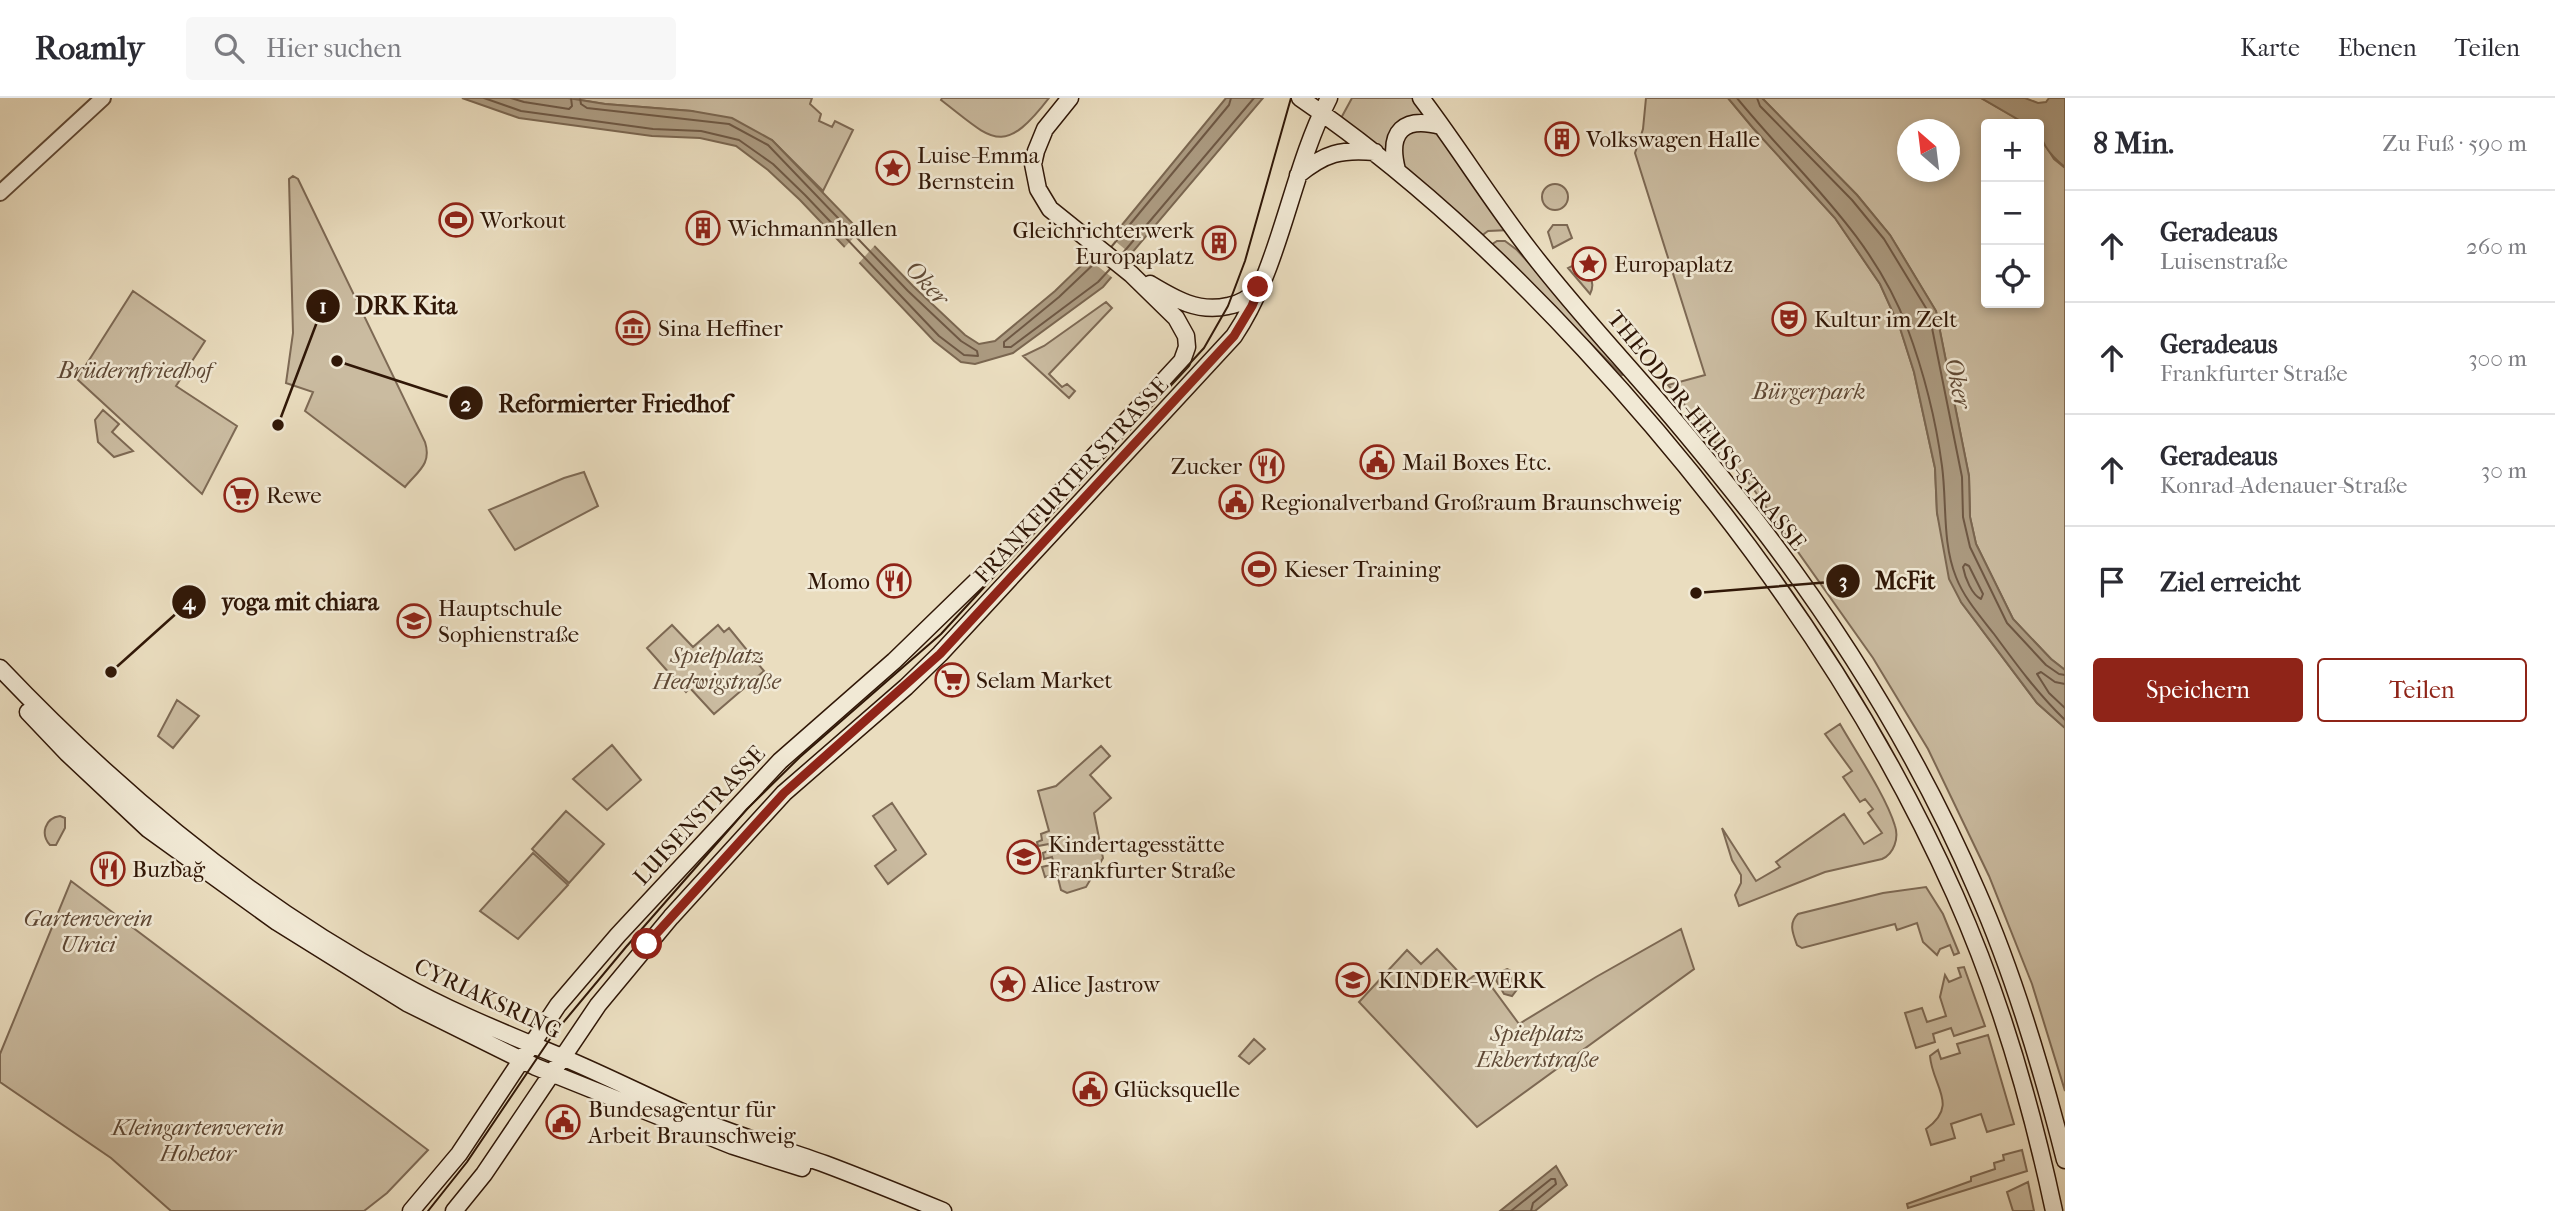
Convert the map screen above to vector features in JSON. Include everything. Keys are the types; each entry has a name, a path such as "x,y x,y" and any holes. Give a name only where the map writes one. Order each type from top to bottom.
{"main road":[{"path":"1070,98 1045,129 1034,160 1038,189 1050,209 1128,271 1166,294 1202,310 1244,301 1262,282"},
{"path":"1300,98 1325,105"},
{"name":"THEODOR-HEUSS-STRASSE","path":"1421,98 1532,253 1681,426 1756,520 1823,614 1891,722 1939,808 1986,913 2021,1007 2065,1160"},
{"name":"THEODOR-HEUSS-STRASSE","path":"1325,105 1516,279 1615,383 1737,531 1789,604 1840,682 1904,793 1964,916 1984,967 2029,1104 2054,1211"},
{"name":"FRANKFURTER STRASSE","path":"930,664 1228,343 1242,323 1262,282 1325,105"},
{"path":"1397,170 1394,144 1401,129 1418,122 1441,125"},
{"path":"1298,175 1329,154 1346,151 1375,152"},
{"name":"FRANKFURTER STRASSE","path":"921,635 1017,541 1174,371 1185,354 1186,336 1176,318 1128,271"},
{"name":"LUISENSTRASSE","path":"411,1211 460,1154 554,1011 589,968 761,780 921,635"},
{"name":"LUISENSTRASSE","path":"454,1211 484,1174 598,1005 638,955 767,809 930,664"},
{"path":"0,668 62,738"},
{"path":"0,681 62,738"},
{"name":"CYRIAKSRING","path":"62,738 229,874 286,914 397,982 451,1010 702,1121 943,1211"},
{"name":"CYRIAKSRING","path":"62,738 148,829 277,922 407,1003 551,1073 733,1146 919,1211"}],"street":[{"path":"0,192 103,98"}],"green space":[{"path":"568,98 812,98 810,104 821,114 819,121 832,127 835,121 853,130 823,191 772,140 692,111 605,104"},
{"path":"1049,98 1019,130 1008,136 996,136 973,125 941,100"},
{"path":"1352,98 1413,98 1425,116 1407,118 1387,153 1340,120"},
{"name":"Bürgerpark","path":"1646,98 1728,98 1835,218 1880,284 1900,328 1914,372 1935,468 1937,513 1961,602 2037,703 2065,728 2065,1091 2032,984 1989,876 1928,749 1873,658 1752,487 1668,385 1705,375 1635,153 1643,129"},
{"path":"1762,98 1981,98 2017,119 1981,119 1981,308 2044,308 2044,143 2054,159 2065,168 2065,670 2013,619 1976,544 1970,517 1969,476 1936,311 1890,235 1857,195"},
{"path":"1412,127 1433,130 1442,136 1509,230 1488,231 1480,237 1402,165 1401,137"},
{"path":"293,176 298,179 425,442 425,462 405,487 305,411 313,392 286,383 293,333 289,179"},
{"path":"1555,184 1564,188 1568,197 1564,206 1555,210 1546,206 1542,197 1546,188"},
{"path":"1553,225 1567,225 1572,238 1553,248 1548,232"},
{"path":"1497,241 1505,241 1517,250 1626,371 1622,375 1491,245"},
{"path":"1574,265 1590,276 1590,294 1568,268"},
{"name":"Brüdernfriedhof","path":"133,291 205,341 176,386 237,426 202,494 77,379"},
{"path":"1106,302 1112,308 1049,374 1062,387 1067,384 1075,391 1069,398 1023,356 1044,346"},
{"path":"103,410 119,424 112,432 133,451 114,457 98,442 95,420"},
{"path":"584,472 598,506 515,550 489,510"},
{"name":"Spielplatz Hedwigstraße","path":"672,625 693,647 718,625 724,632 729,628 764,671 714,714 690,688 686,692 647,648"},
{"path":"177,700 199,716 173,748 158,736"},
{"path":"1840,724 1891,814 1896,836 1892,850 1882,859 1825,872 1739,906 1735,895 1741,883 1741,875 1732,860 1722,828 1756,881 1780,867 1776,862 1844,814 1864,844 1882,833 1868,813 1873,809 1865,799 1860,802 1843,777 1852,771 1825,734"},
{"path":"612,745 641,780 607,810 573,779"},
{"path":"1101,746 1110,756 1090,775 1111,798 1094,813 1103,858 1086,887 1067,893 1061,890 1057,874 1045,877 1042,867 1054,864 1052,857 1044,859 1043,853 1051,850 1049,844 1038,846 1037,842 1042,840 1041,834 1049,831 1038,791 1056,786"},
{"path":"892,803 926,854 888,884 875,866 896,850 873,816"},
{"path":"566,811 604,844 569,883 532,849"},
{"path":"60,816 65,818 65,828 56,845 50,845 45,836 46,827 51,820"},
{"path":"533,853 568,885 518,939 480,911"},
{"name":"Kleingartenverein Hohetor","path":"71,881 428,1150 387,1193 364,1211 171,1211 111,1158 0,1082 0,1054"},
{"path":"1926,887 1943,914 1959,953 1954,955 1950,945 1940,949 1937,955 1923,942 1917,923 1897,930 1895,924 1802,948 1797,945 1792,925 1798,914 1883,893"},
{"name":"Spielplatz Ekbertstraße","path":"1681,929 1694,969 1477,1127 1359,1002 1407,950 1421,964 1437,949 1467,981 1480,971 1519,1024"},
{"path":"1964,967 1985,1026 1954,1036 1951,1028 1933,1034 1935,1042 1916,1048 1905,1013 1922,1008 1927,1022 1946,1016 1940,997 1945,975 1949,982 1961,977 1958,968"},
{"path":"1988,1035 2014,1124 1987,1132 1981,1114 1951,1124 1955,1138 1931,1145 1926,1129 1936,1120 1943,1103 1930,1056 1938,1050 1941,1059 1960,1053 1957,1044"},
{"path":"1254,1039 1265,1049 1249,1064 1239,1056"},
{"path":"2022,1150 2027,1171 1908,1208 1907,1204 1971,1181 1971,1177 1995,1169 1994,1163 2004,1160 2003,1155"},
{"path":"2028,1182 2034,1211 2013,1211 2007,1192"}],"water":[{"path":"462,98 568,98 605,104 692,111 732,118 772,140 913,286 965,335 979,344 995,341 1055,291 1117,231 1226,98 1263,98 1103,287 1013,353 975,364 961,362 934,341 800,200 768,170 736,146 700,138 652,136 519,118"},
{"path":"1728,98 1762,98 1857,195 1890,235 1936,311 1969,476 1970,517 1976,544 2013,619 2065,670 2065,728 2037,703 1961,602 1949,579 1937,513 1935,468 1914,372 1900,328 1880,284 1835,218"},
{"path":"1981,98 2025,98 2038,103 2046,102 2049,98 2065,98 2065,167 2055,159 2044,142 2044,119 2017,119"},
{"path":"1507,969 1511,971 1519,987 1512,996 1504,994 1496,980 1498,973"},
{"path":"1556,1166 1567,1185 1535,1211 1500,1211"}],"pier":[{"path":"861,230 876,244 857,265 842,250"},
{"path":"1108,235 1133,256 1114,279 1086,257"}],"tram line":[{"path":"428,1211 467,1162 552,1036 747,809 800,757 941,634 1204,348 1228,306 1245,261 1291,98"}],"place":[{"name":"Volkswagen Halle","path":"1562,139"},
{"name":"Luise-Emma Bernstein","path":"893,168"},
{"name":"Workout","path":"456,220"},
{"name":"Wichmannhallen","path":"703,228"},
{"name":"Gleichrichterwerk Europaplatz","path":"1219,243"},
{"name":"Europaplatz","path":"1589,264"},
{"name":"Kultur im Zelt","path":"1789,319"},
{"name":"Sina Heffner","path":"633,328"},
{"name":"Reformierter Friedhof","path":"337,361"},
{"name":"DRK Kita","path":"278,425"},
{"name":"Mail Boxes Etc.","path":"1377,462"},
{"name":"Zucker","path":"1267,466"},
{"name":"Rewe","path":"241,495"},
{"name":"Regionalverband Großraum Braunschweig","path":"1236,502"},
{"name":"Kieser Training","path":"1259,569"},
{"name":"Momo","path":"894,581"},
{"name":"McFit","path":"1696,593"},
{"name":"Hauptschule Sophienstraße","path":"414,621"},
{"name":"yoga mit chiara","path":"111,672"},
{"name":"Selam Market","path":"952,680"},
{"name":"Kindertagesstätte Frankfurter Straße","path":"1024,857"},
{"name":"Buzbağ","path":"108,869"},
{"name":"KINDER-WERK","path":"1353,980"},
{"name":"Alice Jastrow","path":"1008,984"},
{"name":"Glücksquelle","path":"1090,1089"},
{"name":"Bundesagentur für Arbeit Braunschweig","path":"563,1122"}],"route":[{"path":"647,944 772,804 916,677 1041,547 1234,336 1252,306 1262,282 1258,287"}],"water label":[{"name":"Oker","path":"927,283"},
{"name":"Oker","path":"1958,383"}],"park label":[{"name":"Gartenverein Ulrici","path":"88,931"}]}
